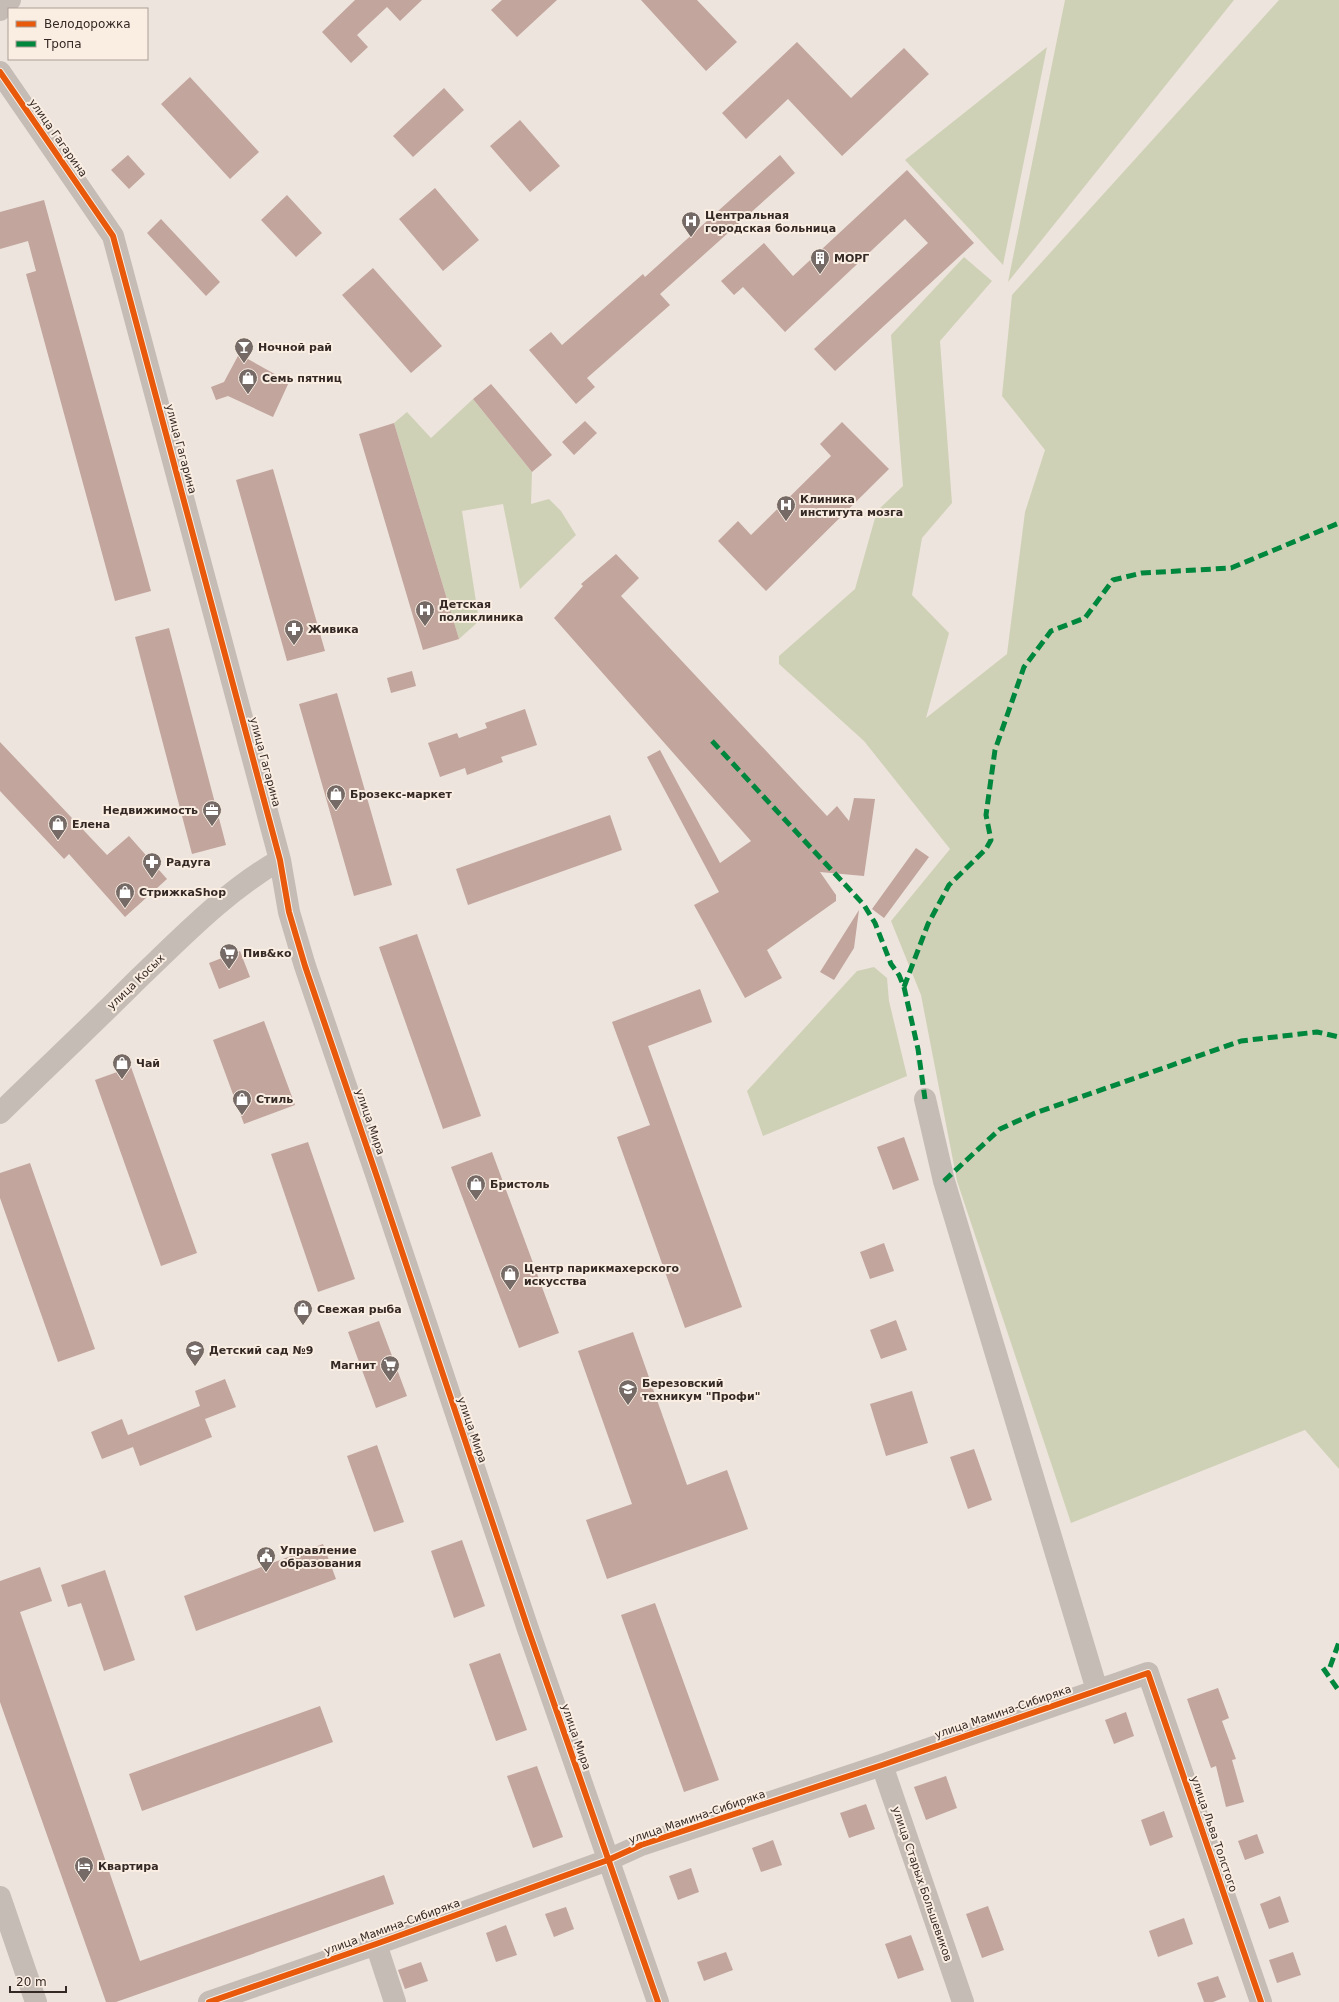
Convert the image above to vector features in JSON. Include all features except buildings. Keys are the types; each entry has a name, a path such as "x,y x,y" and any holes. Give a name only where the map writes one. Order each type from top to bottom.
{"street":[{"path":"0,10 10,0"},
{"name":"улица Гагарина","path":"0,72 113,236 280,860"},
{"name":"улица Косых","path":"0,1112 159,960 220,905 257,873 280,860"},
{"name":"улица Мира","path":"280,860 289,912 305,966 608,1860 658,2002"},
{"path":"925,1100 944,1181 1097,1690"},
{"name":"улица Мамина-Сибиряка","path":"209,2002 376,1944 608,1860 641,1845 882,1765 1148,1673"},
{"name":"улица Льва Толстого","path":"1148,1673 1261,2002"},
{"name":"улица Старых Большевиков","path":"882,1765 963,2002"},
{"path":"0,1897 36,2002"},
{"path":"376,1944 395,2002"}],"green space":[{"path":"1065,0 1234,0 1008,282"},
{"path":"1279,0 1339,0 1339,1469 1305,1430 1071,1523 957,1181 921,995 891,921 950,849 864,741 779,664 779,656 855,589 877,511 903,486 891,335 964,257 992,281 940,341 952,503 922,538 912,595 949,633 926,718 1007,654 1025,512 1045,450 1002,396 1012,295"},
{"path":"1047,47 1003,265 905,160"},
{"path":"473,399 532,472 531,504 549,499 561,511 576,535 520,589 503,504 462,511 479,621 459,639 394,423 407,412 431,438"},
{"path":"874,967 887,978 889,1001 907,1076 763,1136 747,1091 857,971"}],"marked path":[{"path":"904,987 928,924 949,885 986,849 991,840 986,815 995,750 1024,667 1051,631 1085,618 1113,580 1142,573 1231,568 1339,523"},
{"path":"712,741 864,905 875,923 891,964 899,975 904,987 918,1049 925,1099"},
{"path":"944,1181 1000,1129 1035,1113 1241,1041 1317,1032 1339,1037"},
{"path":"1330,1667 1339,1642"},
{"path":"1323,1668 1339,1691"}],"cycle path":[{"path":"0,72 113,236 280,860 289,912 305,966 528,1629 658,2002"},
{"path":"209,2002 376,1944 608,1860 641,1845 882,1765 1148,1673 1261,2002"}],"place":[{"name":"Центральная городская больница","path":"691,238"},
{"name":"МОРГ","path":"820,275"},
{"name":"Ночной рай","path":"244,364"},
{"name":"Семь пятниц","path":"248,395"},
{"name":"Клиника института мозга","path":"786,522"},
{"name":"Детская поликлиника","path":"425,627"},
{"name":"Живика","path":"294,646"},
{"name":"Брозекс-маркет","path":"336,811"},
{"name":"Недвижимость","path":"212,827"},
{"name":"Елена","path":"58,841"},
{"name":"Радуга","path":"152,879"},
{"name":"СтрижкаShop","path":"125,909"},
{"name":"Пив&ко","path":"229,970"},
{"name":"Чай","path":"122,1080"},
{"name":"Стиль","path":"242,1116"},
{"name":"Бристоль","path":"476,1201"},
{"name":"Центр парикмахерского искусства","path":"510,1291"},
{"name":"Свежая рыба","path":"303,1326"},
{"name":"Детский сад №9","path":"195,1367"},
{"name":"Магнит","path":"390,1382"},
{"name":"Березовский техникум \"Профи\"","path":"628,1406"},
{"name":"Управление образования","path":"266,1573"},
{"name":"Квартира","path":"84,1883"}]}
